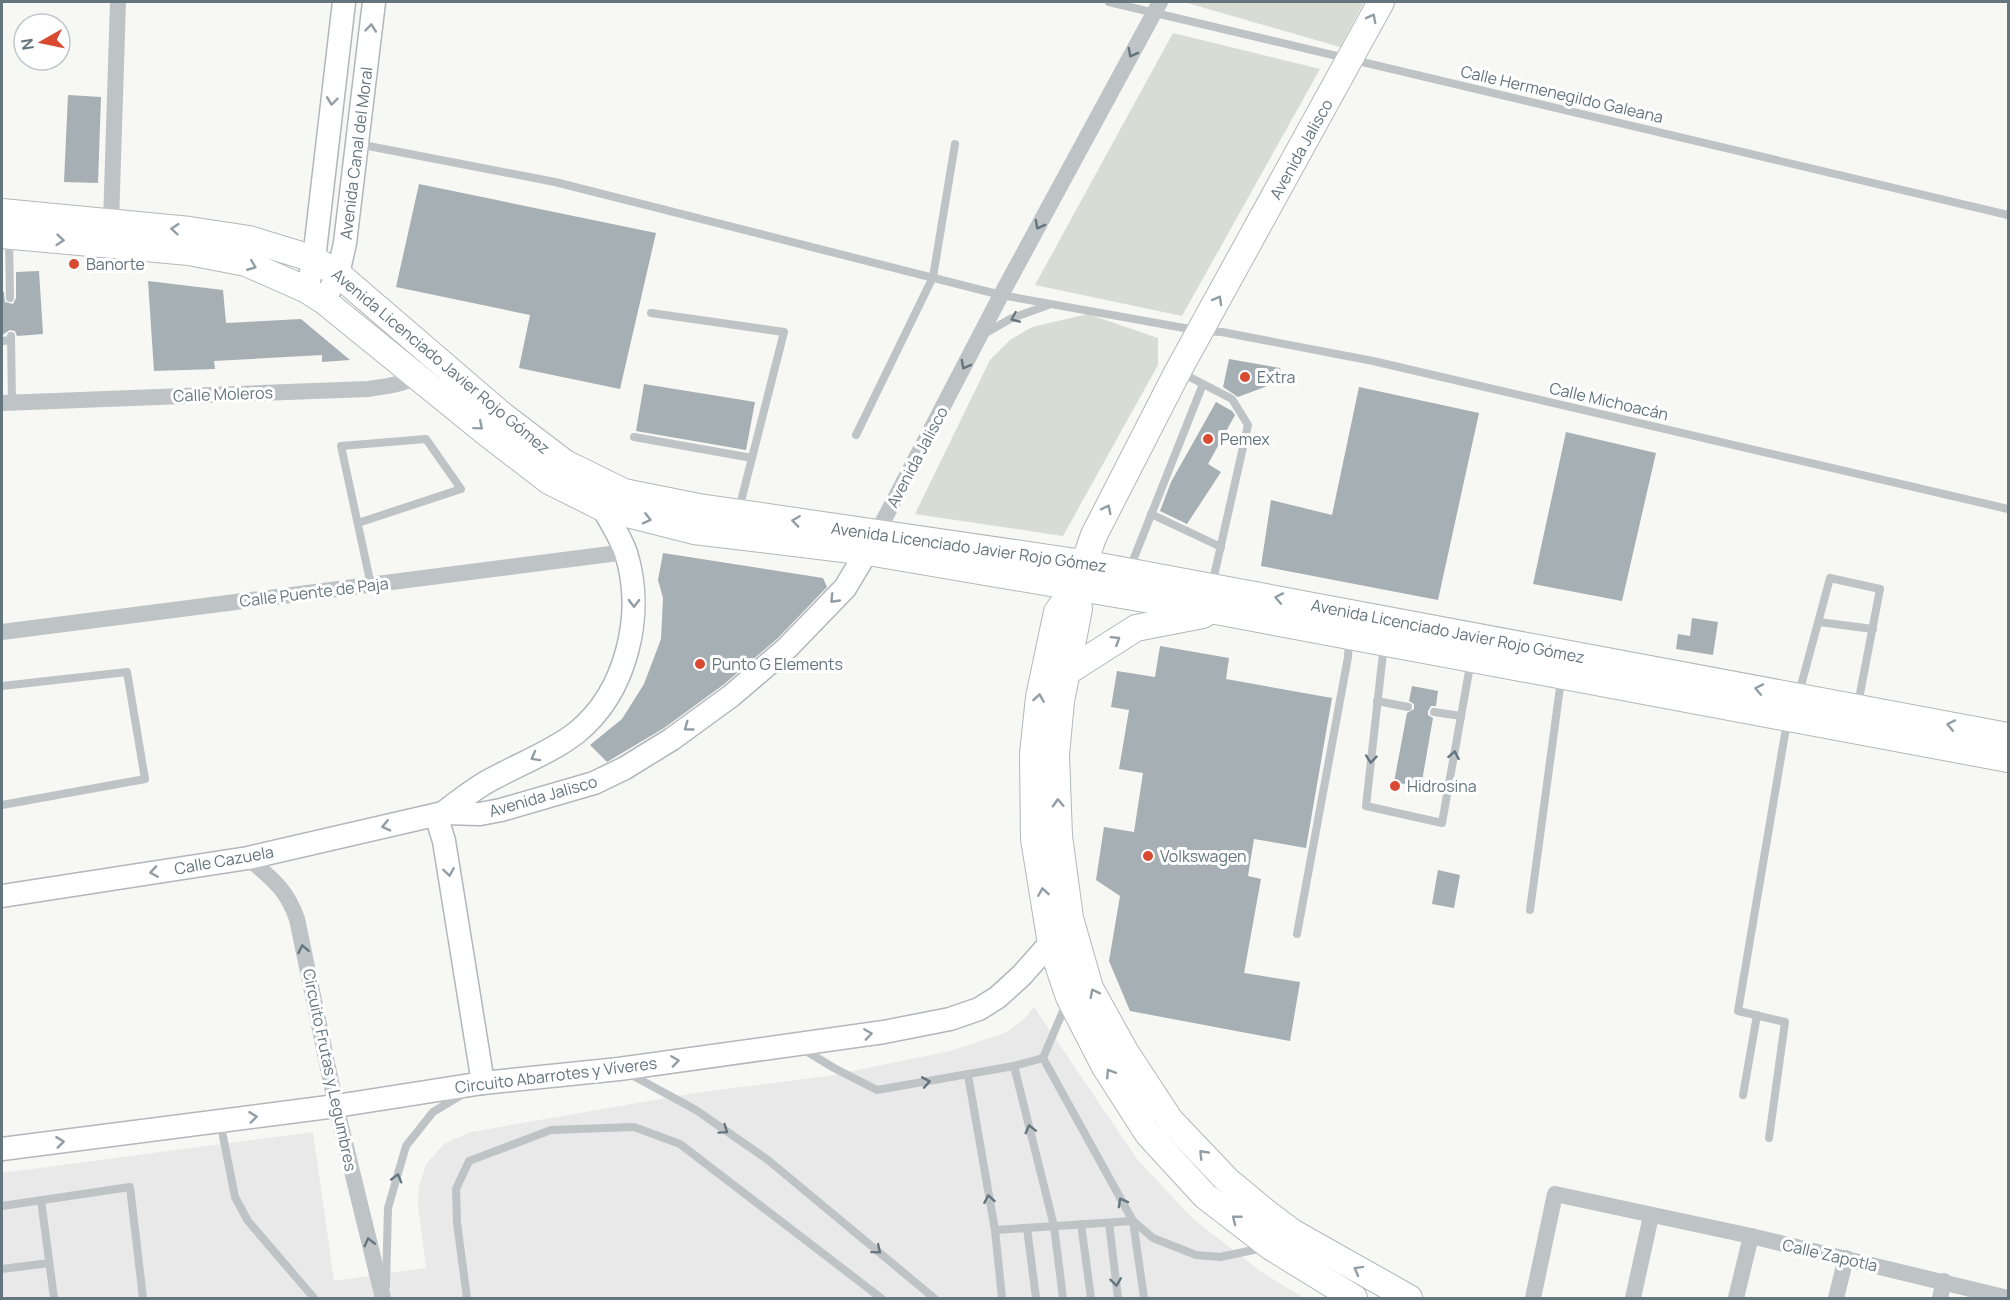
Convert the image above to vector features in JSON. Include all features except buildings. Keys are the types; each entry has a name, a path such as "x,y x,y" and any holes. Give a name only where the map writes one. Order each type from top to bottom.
{"main road":[{"name":"Avenida Canal del Moral","path":"316,295 314,259 344,2"},
{"name":"Avenida Canal del Moral","path":"316,295 338,274 345,243 374,2"},
{"name":"Avenida Jalisco","path":"1080,574 1094,535 1178,371 1381,2"},
{"name":"Avenida Licenciado Javier Rojo Gómez","path":"5,224 111,223 190,230 249,239 314,259 338,274 435,357 484,431 549,481 603,508 694,531 735,524"},
{"name":"Avenida Licenciado Javier Rojo Gómez","path":"5,224 246,263 316,295 418,376 502,416 565,464 624,492 735,524 873,542 1080,574 1221,612 1349,637 1386,631"},
{"name":"Calle Cazuela","path":"440,814 493,778 532,759 576,733 603,706 622,667 633,627 634,590 626,552 603,508"},
{"name":"Avenida Jalisco","path":"480,814 594,783 625,768 672,739 731,696 787,648 845,588 873,542"},
{"name":"Avenida Licenciado Javier Rojo Gómez","path":"1080,574 1129,571 1212,585 1386,631 1793,707 2008,759"},
{"path":"1080,574 1079,609 1061,701 1056,755 1059,836 1070,918 1090,988 1126,1053 1170,1120 1227,1180 1268,1214 1282,1239 1345,1296"},
{"path":"1080,574 1057,612 1039,697 1033,754 1034,839 1051,944 1069,997 1105,1067 1148,1134 1205,1196 1282,1239 1409,1299"},
{"path":"1067,672 1136,628 1221,612"},
{"name":"Avenida Licenciado Javier Rojo Gómez","path":"1473,648 1562,676 1679,686"},
{"name":"Avenida Licenciado Javier Rojo Gómez","path":"1793,707 1858,708 2008,736"},
{"path":"440,814 483,1083"},
{"name":"Calle Cazuela","path":"2,896 248,858 440,814 480,814"},
{"name":"Circuito Abarrotes y Víveres","path":"2,1149 336,1106 483,1083 619,1069 895,1030 950,1019 979,1009 998,997 1051,944 1070,918"}],"street":[{"path":"111,223 118,2"},
{"name":"Avenida Jalisco","path":"873,542 1001,295 1157,7"},
{"name":"Calle Moleros","path":"7,403 368,389 394,385 418,376 435,357"},
{"name":"Calle Puente de Paja","path":"2,632 626,552"},
{"name":"Circuito Frutas y Legumbres","path":"248,858 280,886 291,901 297,919 336,1106 385,1299"},
{"name":"Calle Zapotla","path":"1533,1299 1555,1194 1846,1258 2008,1298"},
{"path":"1634,1299 1651,1216"},
{"path":"1736,1299 1750,1236"},
{"path":"1836,1299 1846,1258"},
{"path":"1940,1299 1944,1281"}],"lane":[{"name":"Calle Hermenegildo Galeana","path":"1108,2 1157,7 1351,59 2008,215"},
{"name":"Calle Michoacán","path":"358,144 555,182 1001,295 1201,331 1222,332 1373,361 2008,509"},
{"path":"856,435 933,277 955,144"},
{"path":"5,224 7,295"},
{"path":"980,336 1010,320 1052,304"},
{"path":"651,314 784,332 735,524"},
{"path":"2,341 11,338 7,403"},
{"path":"1178,371 1232,399 1248,425 1212,585"},
{"path":"1129,571 1203,384"},
{"path":"634,436 752,458"},
{"path":"358,523 461,489 426,439 341,446 371,585"},
{"path":"1151,514 1221,547"},
{"path":"1769,1138 1785,1022 1737,1011 1793,707 1830,578 1880,589 1858,708"},
{"path":"1819,622 1873,629"},
{"path":"1386,631 1366,806 1442,823 1473,648"},
{"path":"1297,934 1348,657 1349,637"},
{"path":"2,686 127,672 145,779 2,804"},
{"path":"1530,910 1562,676"},
{"path":"1377,701 1408,707"},
{"path":"1434,712 1461,716"},
{"path":"1043,1058 1069,997"},
{"path":"1743,1095 1757,1015"},
{"path":"796,1044 834,1068 878,1090 968,1075 1043,1058"},
{"path":"1043,1058 1133,1221 1154,1239 1196,1255 1220,1257 1282,1239"},
{"path":"1014,1066 1054,1226 1063,1299"},
{"path":"619,1069 696,1110 768,1160 934,1299"},
{"path":"968,1075 995,1230 1002,1299"},
{"path":"385,1299 388,1208 406,1146 433,1112 483,1083"},
{"path":"220,1121 235,1197 248,1221 314,1299"},
{"path":"467,1299 457,1223 456,1189 469,1161 552,1130 634,1127 680,1144 881,1299"},
{"path":"2,1206 130,1187 143,1299"},
{"path":"41,1200 54,1299"},
{"path":"995,1230 1133,1221"},
{"path":"1133,1221 1144,1299"},
{"path":"1108,1223 1118,1299"},
{"path":"1082,1224 1091,1299"},
{"path":"1027,1228 1036,1299"},
{"path":"2,1269 49,1263"}],"shaded area":[{"path":"1184,2 1364,2 1340,47"},
{"path":"1173,33 1320,69 1182,316 1035,285"},
{"path":"1088,314 1158,338 1158,365 1063,536 915,514 990,360 1010,340 1032,327"},
{"path":"1034,1007 1137,1159 1192,1218 1260,1271 1304,1298 2,1298 2,1173 313,1132 334,1281 426,1268 418,1206 419,1185 427,1163 444,1144 471,1132 695,1093 828,1076 950,1051 1005,1033 1023,1020"}],"place":[{"name":"Banorte","path":"74,264"},
{"name":"Extra","path":"1245,377"},
{"name":"Pemex","path":"1208,439"},
{"name":"Punto G Elements","path":"700,664"},
{"name":"Hidrosina","path":"1395,786"},
{"name":"Volkswagen","path":"1148,856"}]}
